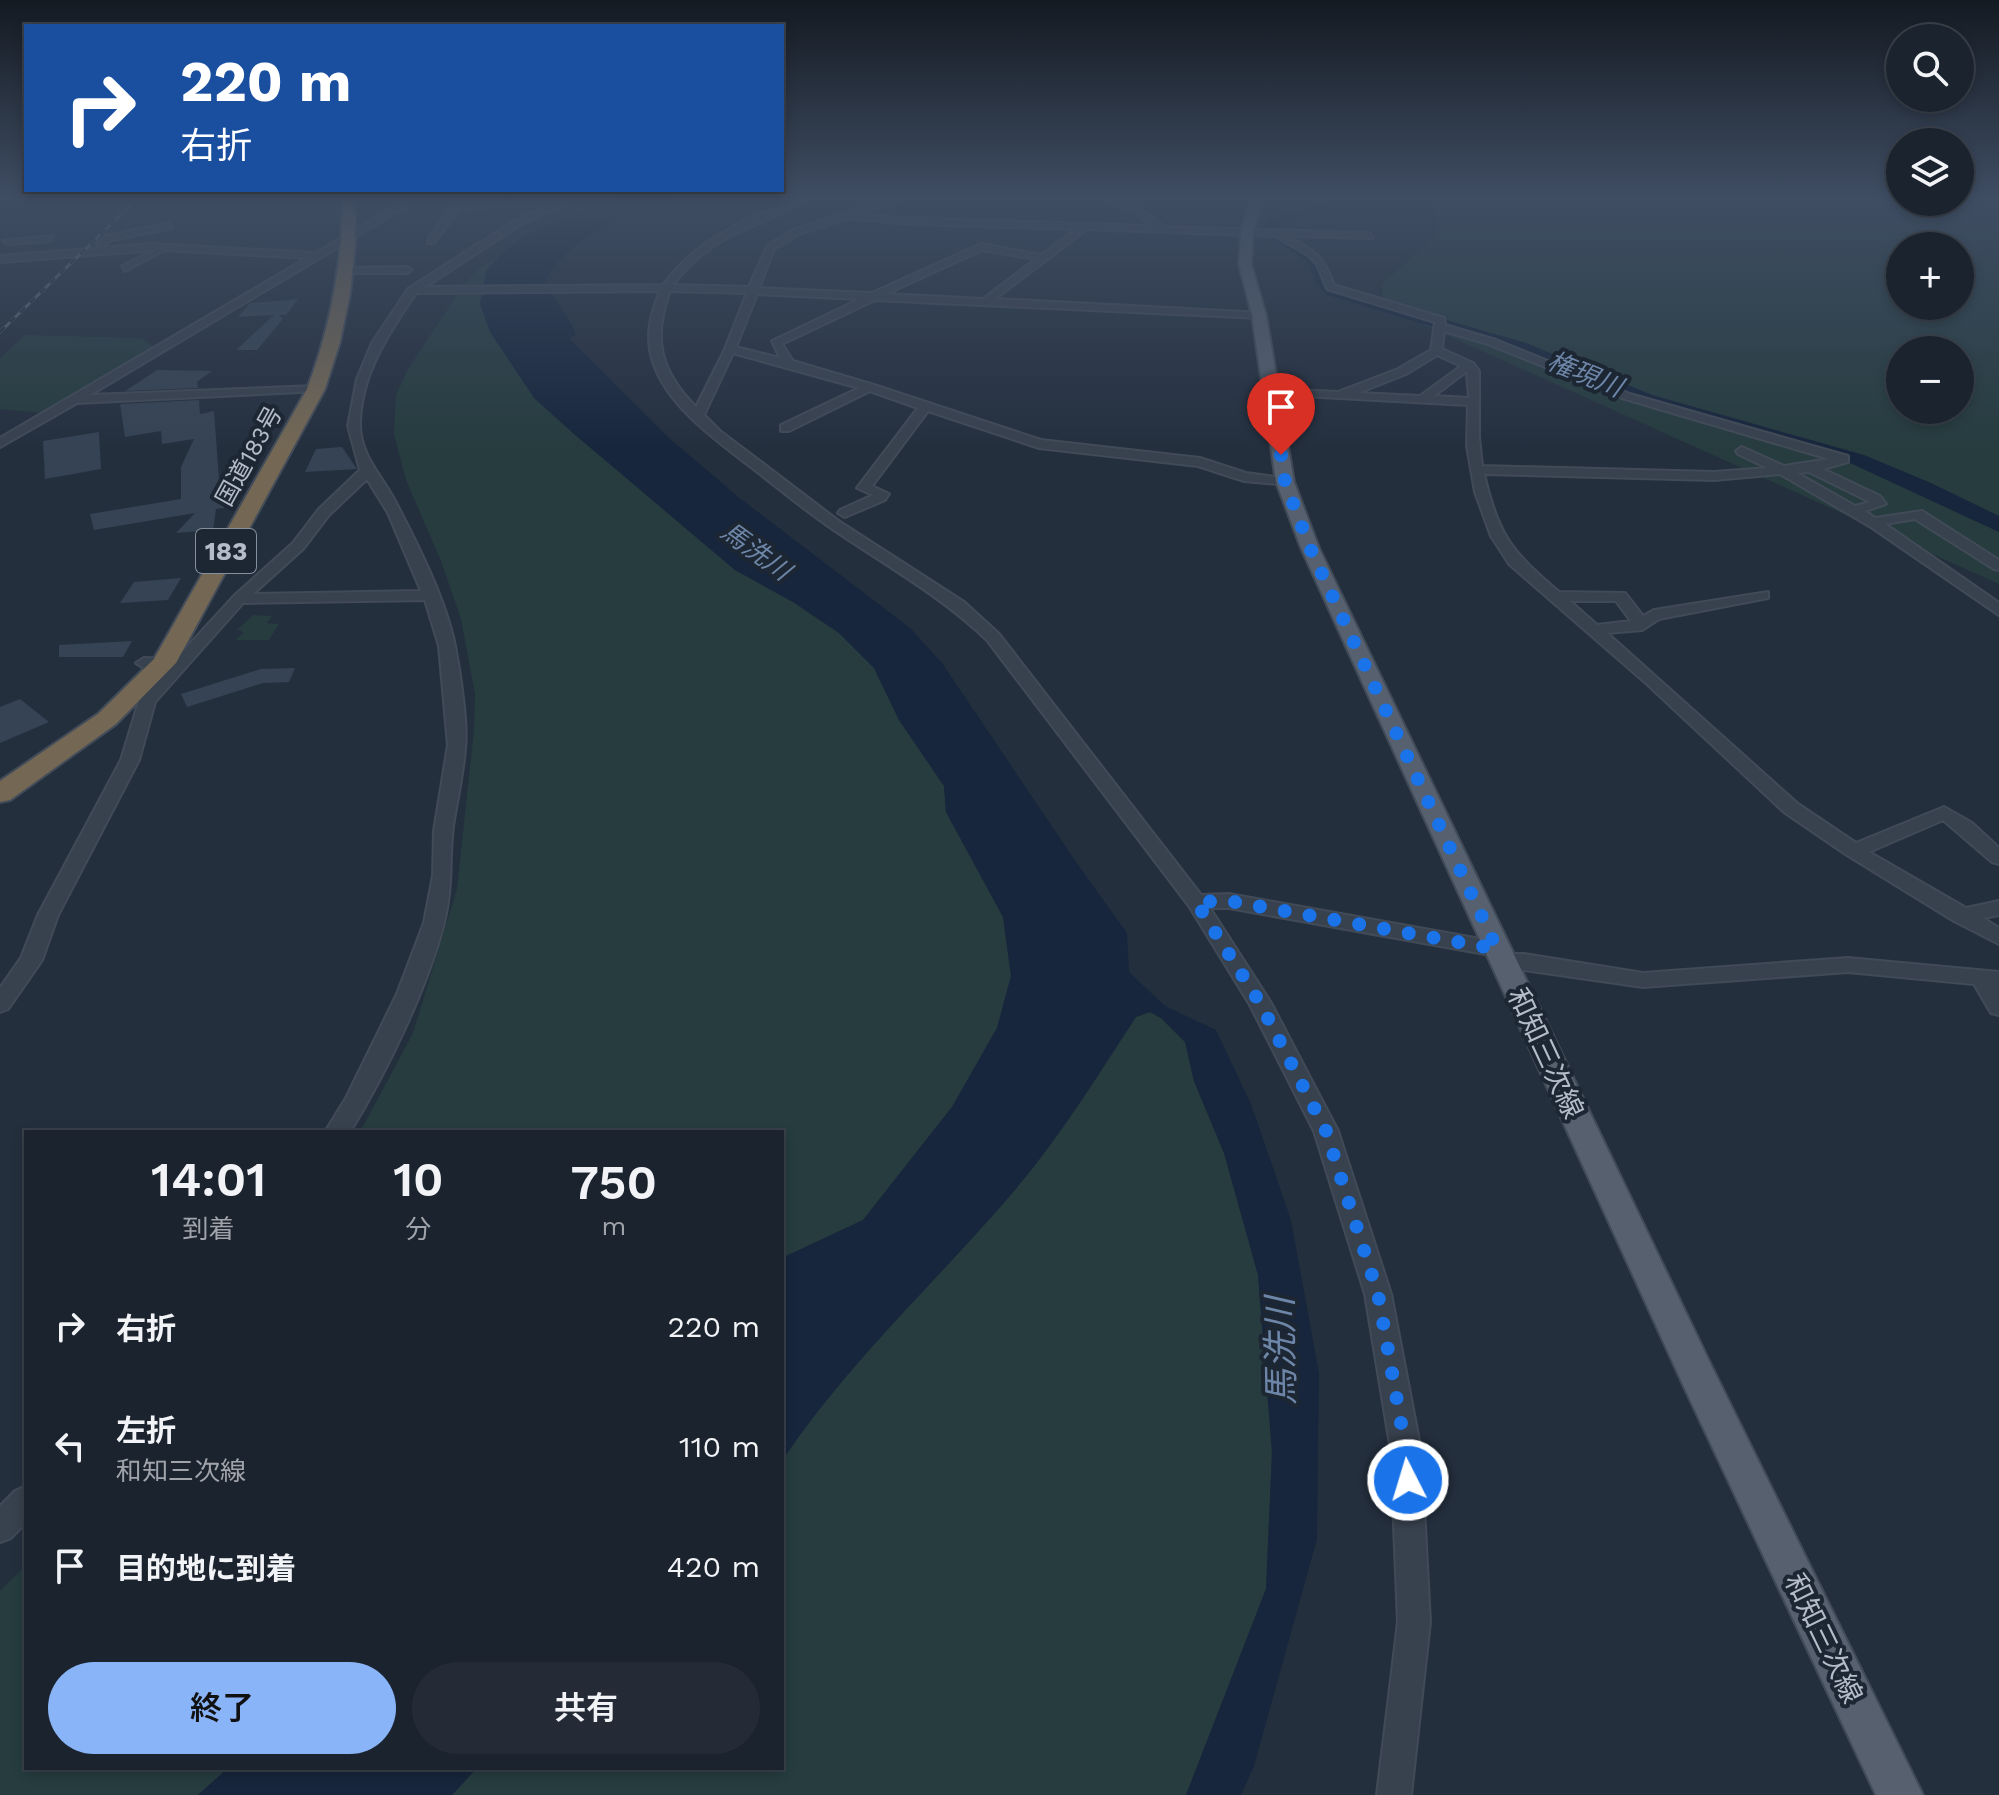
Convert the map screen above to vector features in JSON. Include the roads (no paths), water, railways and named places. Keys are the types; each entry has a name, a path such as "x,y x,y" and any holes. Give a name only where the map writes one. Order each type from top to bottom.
{"highway":[{"name":"国道183号","path":"0,794 107,719 162,663 333,346 342,306 340,281"},
{"name":"国道183号","path":"0,782 162,663"}],"main road":[{"name":"和知三次線","path":"1250,281 1259,315 1285,482 1319,570 1900,1795"}],"street":[{"path":"0,443 275,281"},
{"path":"338,1130 356,1102 408,994 434,923 443,876 443,831 457,745 447,646 439,615 382,488 367,471 354,426 363,379 383,335 412,291 427,281"},
{"path":"668,281 661,288 653,337 659,364 679,397 697,416 835,525 959,605 993,637 1196,902 1260,1003 1326,1131 1378,1294 1406,1451 1414,1622 1394,1795"},
{"path":"697,416 730,349 755,281"},
{"path":"788,362 776,343 907,281"},
{"path":"985,302 1013,281"},
{"path":"1328,281 1330,287 1492,342 1626,396 1843,459 1811,468 1714,476 1478,470"},
{"path":"412,291 751,290 1259,315"},
{"path":"383,312 378,328 383,335"},
{"path":"1342,394 1390,379 1418,365 1436,351 1440,324"},
{"path":"730,349 788,362 870,387 1039,444 1200,462 1244,477 1285,482"},
{"path":"1436,351 1469,365 1475,379 1473,445 1478,470 1489,517 1501,545 1514,561 1791,808 1854,851 1999,937"},
{"path":"1423,399 1469,365"},
{"path":"785,428 870,387"},
{"path":"76,399 308,390"},
{"path":"1271,392 1474,402"},
{"path":"845,513 880,497 882,494 864,488 926,405"},
{"path":"1767,436 1742,451 1785,470 1854,510 1997,607"},
{"path":"1811,468 1875,499 1879,504 1854,510"},
{"path":"0,1004 31,960 48,915 130,760 162,663 298,546 324,512 367,471"},
{"path":"1871,523 1917,514 1999,566"},
{"path":"239,599 309,596 378,600 430,595"},
{"path":"1591,630 1642,625 1654,615 1763,595"},
{"path":"1553,597 1620,596 1642,625"},
{"path":"1854,851 1944,813 1965,827 1999,858"},
{"path":"1196,902 1229,901 1524,961 1643,980 1848,965 1989,977 1999,1007"},
{"path":"1961,916 1999,908"},
{"path":"0,1527 24,1503"}],"water":[{"name":"馬洗川","path":"484,281 546,281 544,284 576,335 569,338 669,438 737,496 910,628 942,663 1127,933 1129,972 1165,1006 1216,1030 1251,1104 1291,1220 1319,1373 1317,1539 1254,1766 1241,1795 1186,1795 1266,1589 1272,1452 1258,1275 1224,1153 1194,1081 1185,1042 1161,1018 1150,1012 1136,1017 1076,1109 1027,1176 862,1358 784,1458 784,1257 863,1220 952,1107 997,1028 1011,976 1003,917 946,812 944,786 899,720 874,668 839,633 793,602 735,570 534,398 490,332 480,304"},
{"path":"226,1770 475,1770 452,1795 198,1795"}],"waterway":[{"name":"権現川","path":"1322,281 1333,292 1520,347 1645,399 1857,459 1924,487 1999,525"}],"railway":[{"path":"0,332 53,281"}]}
